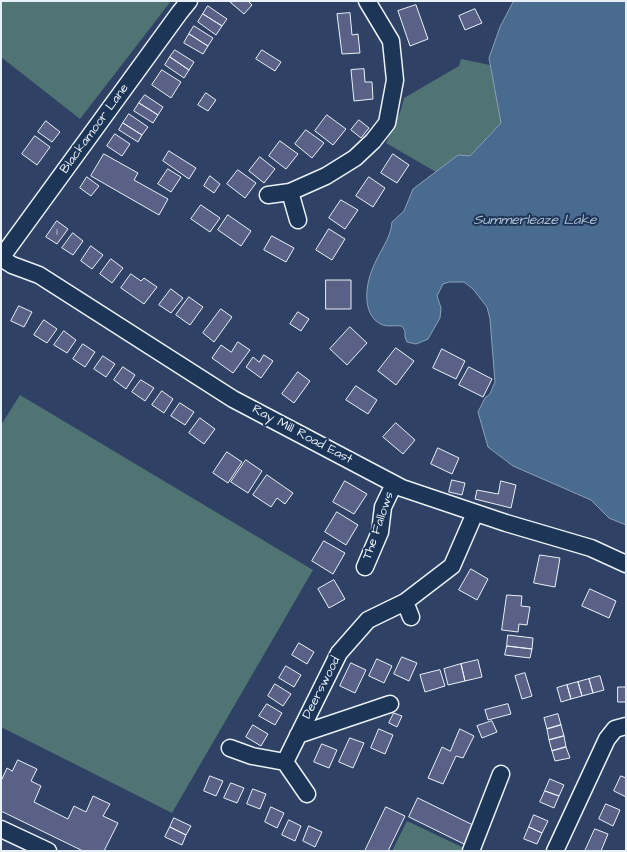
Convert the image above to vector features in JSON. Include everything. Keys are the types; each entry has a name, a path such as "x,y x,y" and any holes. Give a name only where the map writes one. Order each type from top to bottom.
{"street":[{"name":"Blackamoor Lane","path":"1,258 189,1"},
{"path":"268,195 290,192 326,176 355,158 373,141 387,123 395,80 391,41 367,1"},
{"path":"290,192 298,220"},
{"name":"Ray Mill Road East","path":"1,258 12,265 39,275 233,399 394,484 475,512 591,548 626,564"},
{"name":"The Fallows","path":"365,568 380,532 383,507 394,484"},
{"name":"Deerswood","path":"284,762 339,653 368,620 405,602 452,566 475,512"},
{"path":"405,602 411,617"},
{"name":"Deerswood","path":"298,735 390,704"},
{"path":"555,851 607,740 615,729 626,726"},
{"path":"230,748 252,756 284,762 307,794"},
{"path":"472,851 502,774"},
{"path":"1,829 48,851"}],"green space":[{"path":"1,1 171,1 80,119 1,57"},
{"path":"461,59 490,65 501,123 470,156 458,155 436,172 386,143 401,110 404,98 459,66"},
{"path":"20,395 313,570 172,813 1,727 1,425"},
{"path":"407,821 466,849 465,851 392,851"}],"water":[{"name":"Summerleaze Lake","path":"514,1 626,1 626,525 609,518 591,500 513,466 488,447 478,412 485,398 490,394 495,382 490,319 487,307 473,289 464,282 449,282 443,284 437,296 441,308 440,318 428,339 416,344 407,342 405,331 402,326 383,325 376,321 368,309 367,293 372,270 387,240 392,222 404,211 413,189 458,155 470,156 501,123 489,58 500,27"}],"building":[{"path":"248,1 252,5 244,14 230,2"},
{"path":"416,5 428,39 410,46 398,11"},
{"path":"208,6 227,19 222,26 203,14"},
{"path":"475,9 482,23 465,30 459,16"},
{"path":"350,13 352,35 358,34 360,53 342,54 337,14"},
{"path":"203,14 222,26 216,35 198,22"},
{"path":"194,26 213,38 208,46 189,34"},
{"path":"189,34 208,46 203,54 184,43"},
{"path":"175,50 194,62 189,70 170,57"},
{"path":"262,50 281,62 275,71 256,59"},
{"path":"170,57 189,70 184,78 165,65"},
{"path":"364,69 365,82 372,82 373,99 354,101 351,70"},
{"path":"162,70 181,82 171,98 152,85"},
{"path":"206,93 216,100 208,111 198,105"},
{"path":"145,95 163,107 158,115 139,103"},
{"path":"139,103 158,115 153,123 134,111"},
{"path":"129,114 148,127 142,135 123,123"},
{"path":"327,115 346,129 333,145 315,131"},
{"path":"359,120 369,128 361,138 351,130"},
{"path":"46,121 60,132 52,142 38,132"},
{"path":"123,123 142,135 138,142 119,130"},
{"path":"306,130 324,143 312,158 295,144"},
{"path":"115,134 130,144 122,156 107,146"},
{"path":"35,136 50,147 37,165 22,154"},
{"path":"280,141 298,154 286,169 269,156"},
{"path":"169,151 196,168 189,179 163,161"},
{"path":"104,154 138,173 134,180 168,199 159,215 91,176"},
{"path":"393,154 409,165 397,183 381,173"},
{"path":"260,157 275,169 264,183 249,171"},
{"path":"168,169 181,177 171,192 158,184"},
{"path":"238,170 256,183 245,198 227,184"},
{"path":"210,176 220,184 214,193 204,186"},
{"path":"87,177 99,186 91,196 80,188"},
{"path":"369,177 385,188 373,207 356,196"},
{"path":"341,200 358,210 345,229 329,218"},
{"path":"201,205 220,218 210,232 191,219"},
{"path":"228,215 251,231 241,246 218,230"},
{"path":"57,221 68,229 57,244 46,237"},
{"path":"329,229 345,239 332,260 316,250"},
{"path":"73,233 83,241 73,255 62,248"},
{"path":"272,236 294,248 286,262 264,250"},
{"path":"91,246 103,255 92,269 81,261"},
{"path":"111,259 123,268 112,283 100,274"},
{"path":"131,274 141,281 144,278 157,287 144,304 121,288"},
{"path":"326,280 351,280 351,309 326,309"},
{"path":"171,289 183,298 171,313 159,305"},
{"path":"189,297 203,307 190,325 176,315"},
{"path":"19,306 32,312 24,327 11,321"},
{"path":"221,309 232,317 214,342 203,333"},
{"path":"298,312 309,319 301,331 290,324"},
{"path":"44,320 57,329 47,343 34,335"},
{"path":"350,327 367,343 347,365 330,349"},
{"path":"64,331 76,340 67,353 54,345"},
{"path":"238,342 250,350 233,373 212,358 221,345 231,352"},
{"path":"83,344 95,352 85,367 73,359"},
{"path":"396,348 414,361 396,385 378,371"},
{"path":"442,349 465,361 456,379 433,368"},
{"path":"264,355 273,361 261,378 246,367 253,357 259,362"},
{"path":"103,356 115,364 106,377 94,369"},
{"path":"123,367 135,375 126,389 114,380"},
{"path":"469,367 492,379 483,397 459,385"},
{"path":"298,372 310,381 294,403 282,394"},
{"path":"141,380 154,388 145,401 132,392"},
{"path":"356,386 377,400 368,414 346,400"},
{"path":"162,391 173,399 164,413 152,405"},
{"path":"180,403 194,412 185,425 171,416"},
{"path":"200,418 215,429 204,444 189,433"},
{"path":"396,423 415,440 403,454 383,437"},
{"path":"438,448 459,458 452,474 431,464"},
{"path":"227,452 242,462 228,483 213,473"},
{"path":"246,460 262,471 248,493 231,482"},
{"path":"267,475 293,493 285,504 277,498 271,507 253,495"},
{"path":"452,480 465,483 462,495 449,492"},
{"path":"345,481 367,494 354,514 333,502"},
{"path":"501,481 516,485 511,508 475,499 477,490 498,494"},
{"path":"337,512 358,525 346,545 325,532"},
{"path":"324,541 345,553 333,574 312,561"},
{"path":"540,555 560,558 555,587 534,583"},
{"path":"471,569 488,579 477,600 459,590"},
{"path":"334,580 345,599 329,608 318,589"},
{"path":"590,589 616,601 609,618 582,606"},
{"path":"507,595 522,596 521,606 530,607 527,625 519,624 518,632 502,630"},
{"path":"508,635 533,638 532,649 507,646"},
{"path":"299,643 314,652 307,664 292,655"},
{"path":"507,646 532,649 530,658 505,655"},
{"path":"402,657 417,663 409,681 394,674"},
{"path":"377,659 392,666 384,683 369,676"},
{"path":"478,660 482,677 465,681 461,664"},
{"path":"351,663 366,670 355,693 340,686"},
{"path":"461,664 465,681 448,685 444,669"},
{"path":"286,666 301,675 294,687 279,678"},
{"path":"440,670 445,686 425,692 420,675"},
{"path":"525,673 532,696 522,699 515,676"},
{"path":"600,676 604,690 593,693 589,679"},
{"path":"589,679 593,693 582,696 578,682"},
{"path":"578,682 582,696 571,699 567,685"},
{"path":"275,684 291,694 283,706 268,696"},
{"path":"567,685 571,699 561,702 557,688"},
{"path":"618,687 626,687 626,702 618,702"},
{"path":"267,704 282,713 275,725 259,716"},
{"path":"508,704 511,714 488,720 485,710"},
{"path":"394,713 402,716 397,727 389,723"},
{"path":"558,714 561,725 547,729 544,718"},
{"path":"492,721 497,732 482,738 477,726"},
{"path":"253,725 268,734 261,746 246,737"},
{"path":"561,725 564,736 549,740 547,729"},
{"path":"379,729 393,735 385,754 371,748"},
{"path":"460,729 474,736 463,758 456,756 443,784 428,778 442,747 450,751"},
{"path":"564,736 566,747 552,751 549,740"},
{"path":"350,738 364,743 353,768 339,762"},
{"path":"322,744 337,750 329,768 314,762"},
{"path":"566,747 570,758 555,761 552,751"},
{"path":"18,760 37,769 31,781 41,786 34,802 68,819 74,806 86,812 93,796 110,804 103,816 118,823 104,851 83,851 1,811 1,781 7,768 12,771"},
{"path":"210,776 223,781 216,796 204,791"},
{"path":"621,776 626,778 626,797 614,791"},
{"path":"550,779 564,785 559,796 545,791"},
{"path":"231,783 244,788 237,803 224,798"},
{"path":"253,789 266,794 260,809 247,804"},
{"path":"545,791 559,796 554,808 540,802"},
{"path":"418,798 477,827 468,846 409,817"},
{"path":"606,804 620,810 613,826 599,819"},
{"path":"271,807 284,813 277,828 265,822"},
{"path":"386,807 405,816 388,851 365,851"},
{"path":"534,815 548,821 542,833 529,827"},
{"path":"174,818 191,826 186,835 170,827"},
{"path":"289,820 301,826 295,841 282,835"},
{"path":"309,826 322,832 315,847 303,841"},
{"path":"170,827 186,835 182,845 165,837"},
{"path":"529,827 542,833 537,844 524,839"},
{"path":"595,829 608,834 601,851 585,851"}]}
